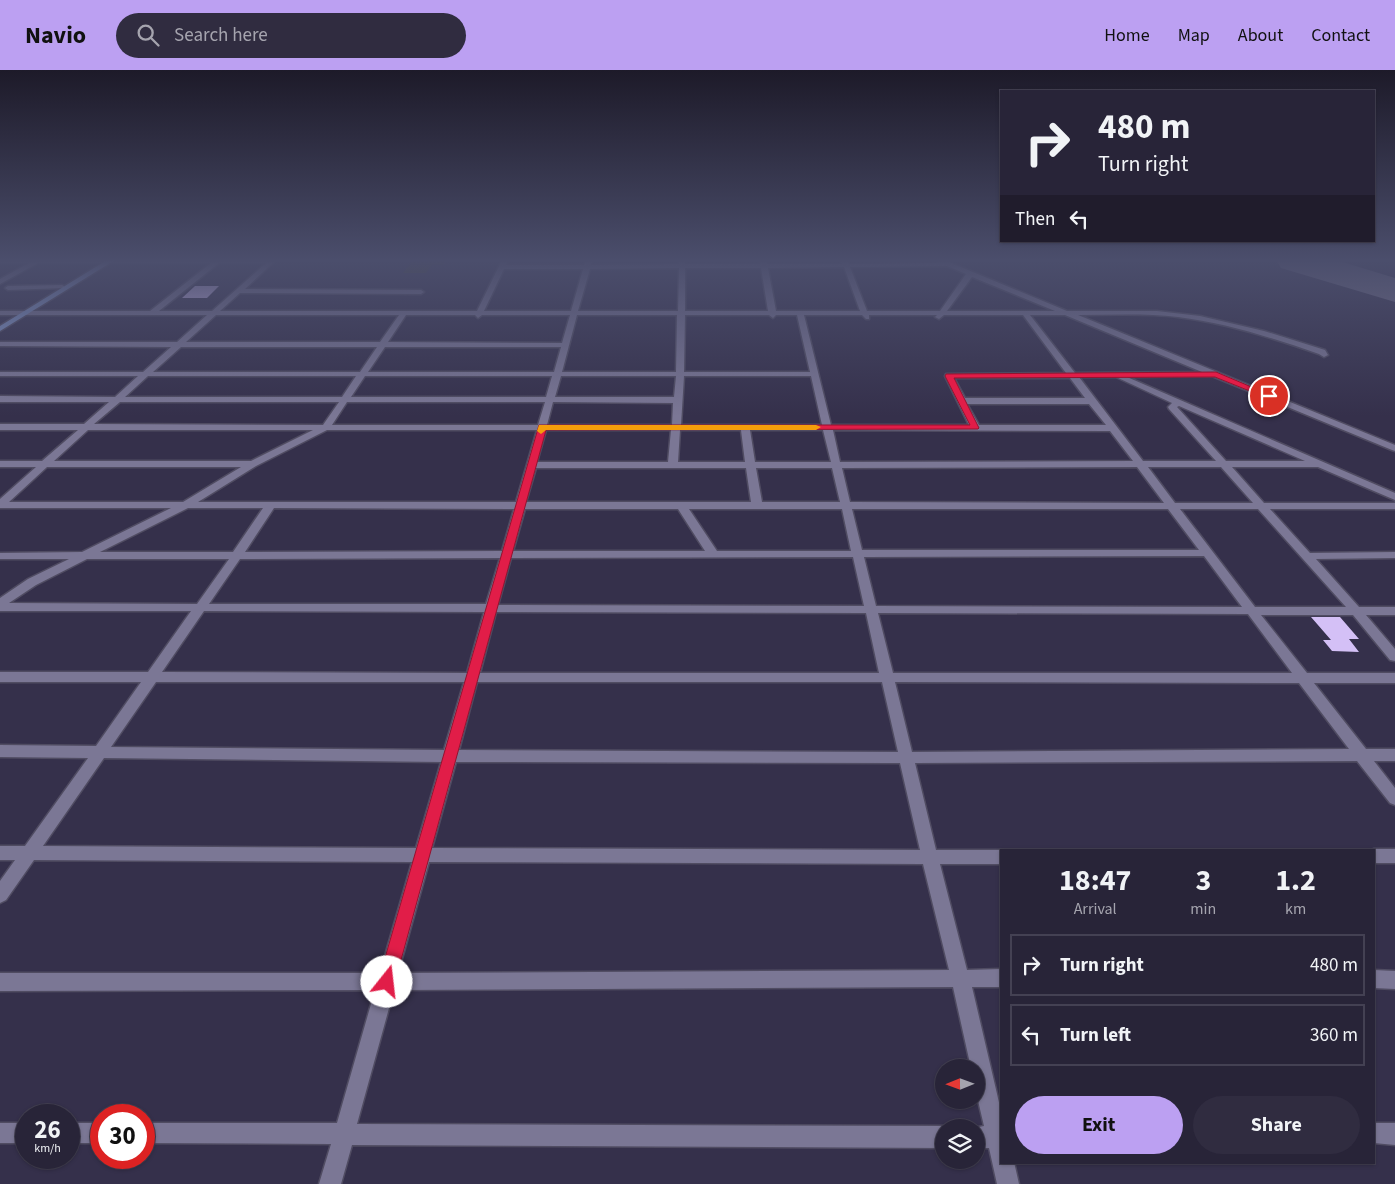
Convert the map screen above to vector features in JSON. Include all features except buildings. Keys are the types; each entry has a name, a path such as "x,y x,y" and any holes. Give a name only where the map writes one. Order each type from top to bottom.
{"main road":[{"path":"3,320 27,312"}],"street":[{"path":"3,320 24,314 154,312 213,314"},
{"path":"330,1184 575,312"},
{"path":"673,465 674,427 680,374 680,312"},
{"path":"1067,313 1395,448"},
{"path":"24,314 1027,315 1162,317 1192,320 1245,332 1316,355 1324,354 1250,329 1188,316 1157,313 1027,315"},
{"path":"0,505 213,314"},
{"path":"0,606 32,582 184,506 253,464 326,427 403,314"},
{"path":"800,315 960,977 994,1142"},
{"path":"1027,315 1395,799"},
{"path":"0,344 565,345"},
{"path":"0,374 815,374"},
{"path":"975,428 949,376 1216,374"},
{"path":"1116,375 1395,498"},
{"path":"0,399 677,400"},
{"path":"962,401 1092,400"},
{"path":"1178,402 1172,407 1307,556 1395,657"},
{"path":"0,427 1112,428"},
{"path":"746,427 757,506"},
{"path":"0,464 253,464"},
{"path":"532,465 1319,464"},
{"path":"0,505 1395,506"},
{"path":"0,895 270,506"},
{"path":"682,506 713,554"},
{"path":"0,556 1208,553"},
{"path":"1307,556 1395,555"},
{"path":"0,606 1395,611"},
{"path":"0,676 1301,676 1395,678"},
{"path":"0,751 450,756 906,758 1395,755"},
{"path":"0,853 1000,857"},
{"path":"1375,856 1395,856"},
{"path":"0,982 766,981 1000,978"},
{"path":"1375,979 1395,980"},
{"path":"0,1133 15,1133"},
{"path":"1375,1133 1395,1134"},
{"path":"155,1134 935,1137"},
{"path":"1003,1164 1008,1184"}],"slow traffic":[{"path":"541,431 542,427 816,427"}],"route":[{"path":"387,982 542,427 975,428 949,376 1216,374 1269,396"}]}
